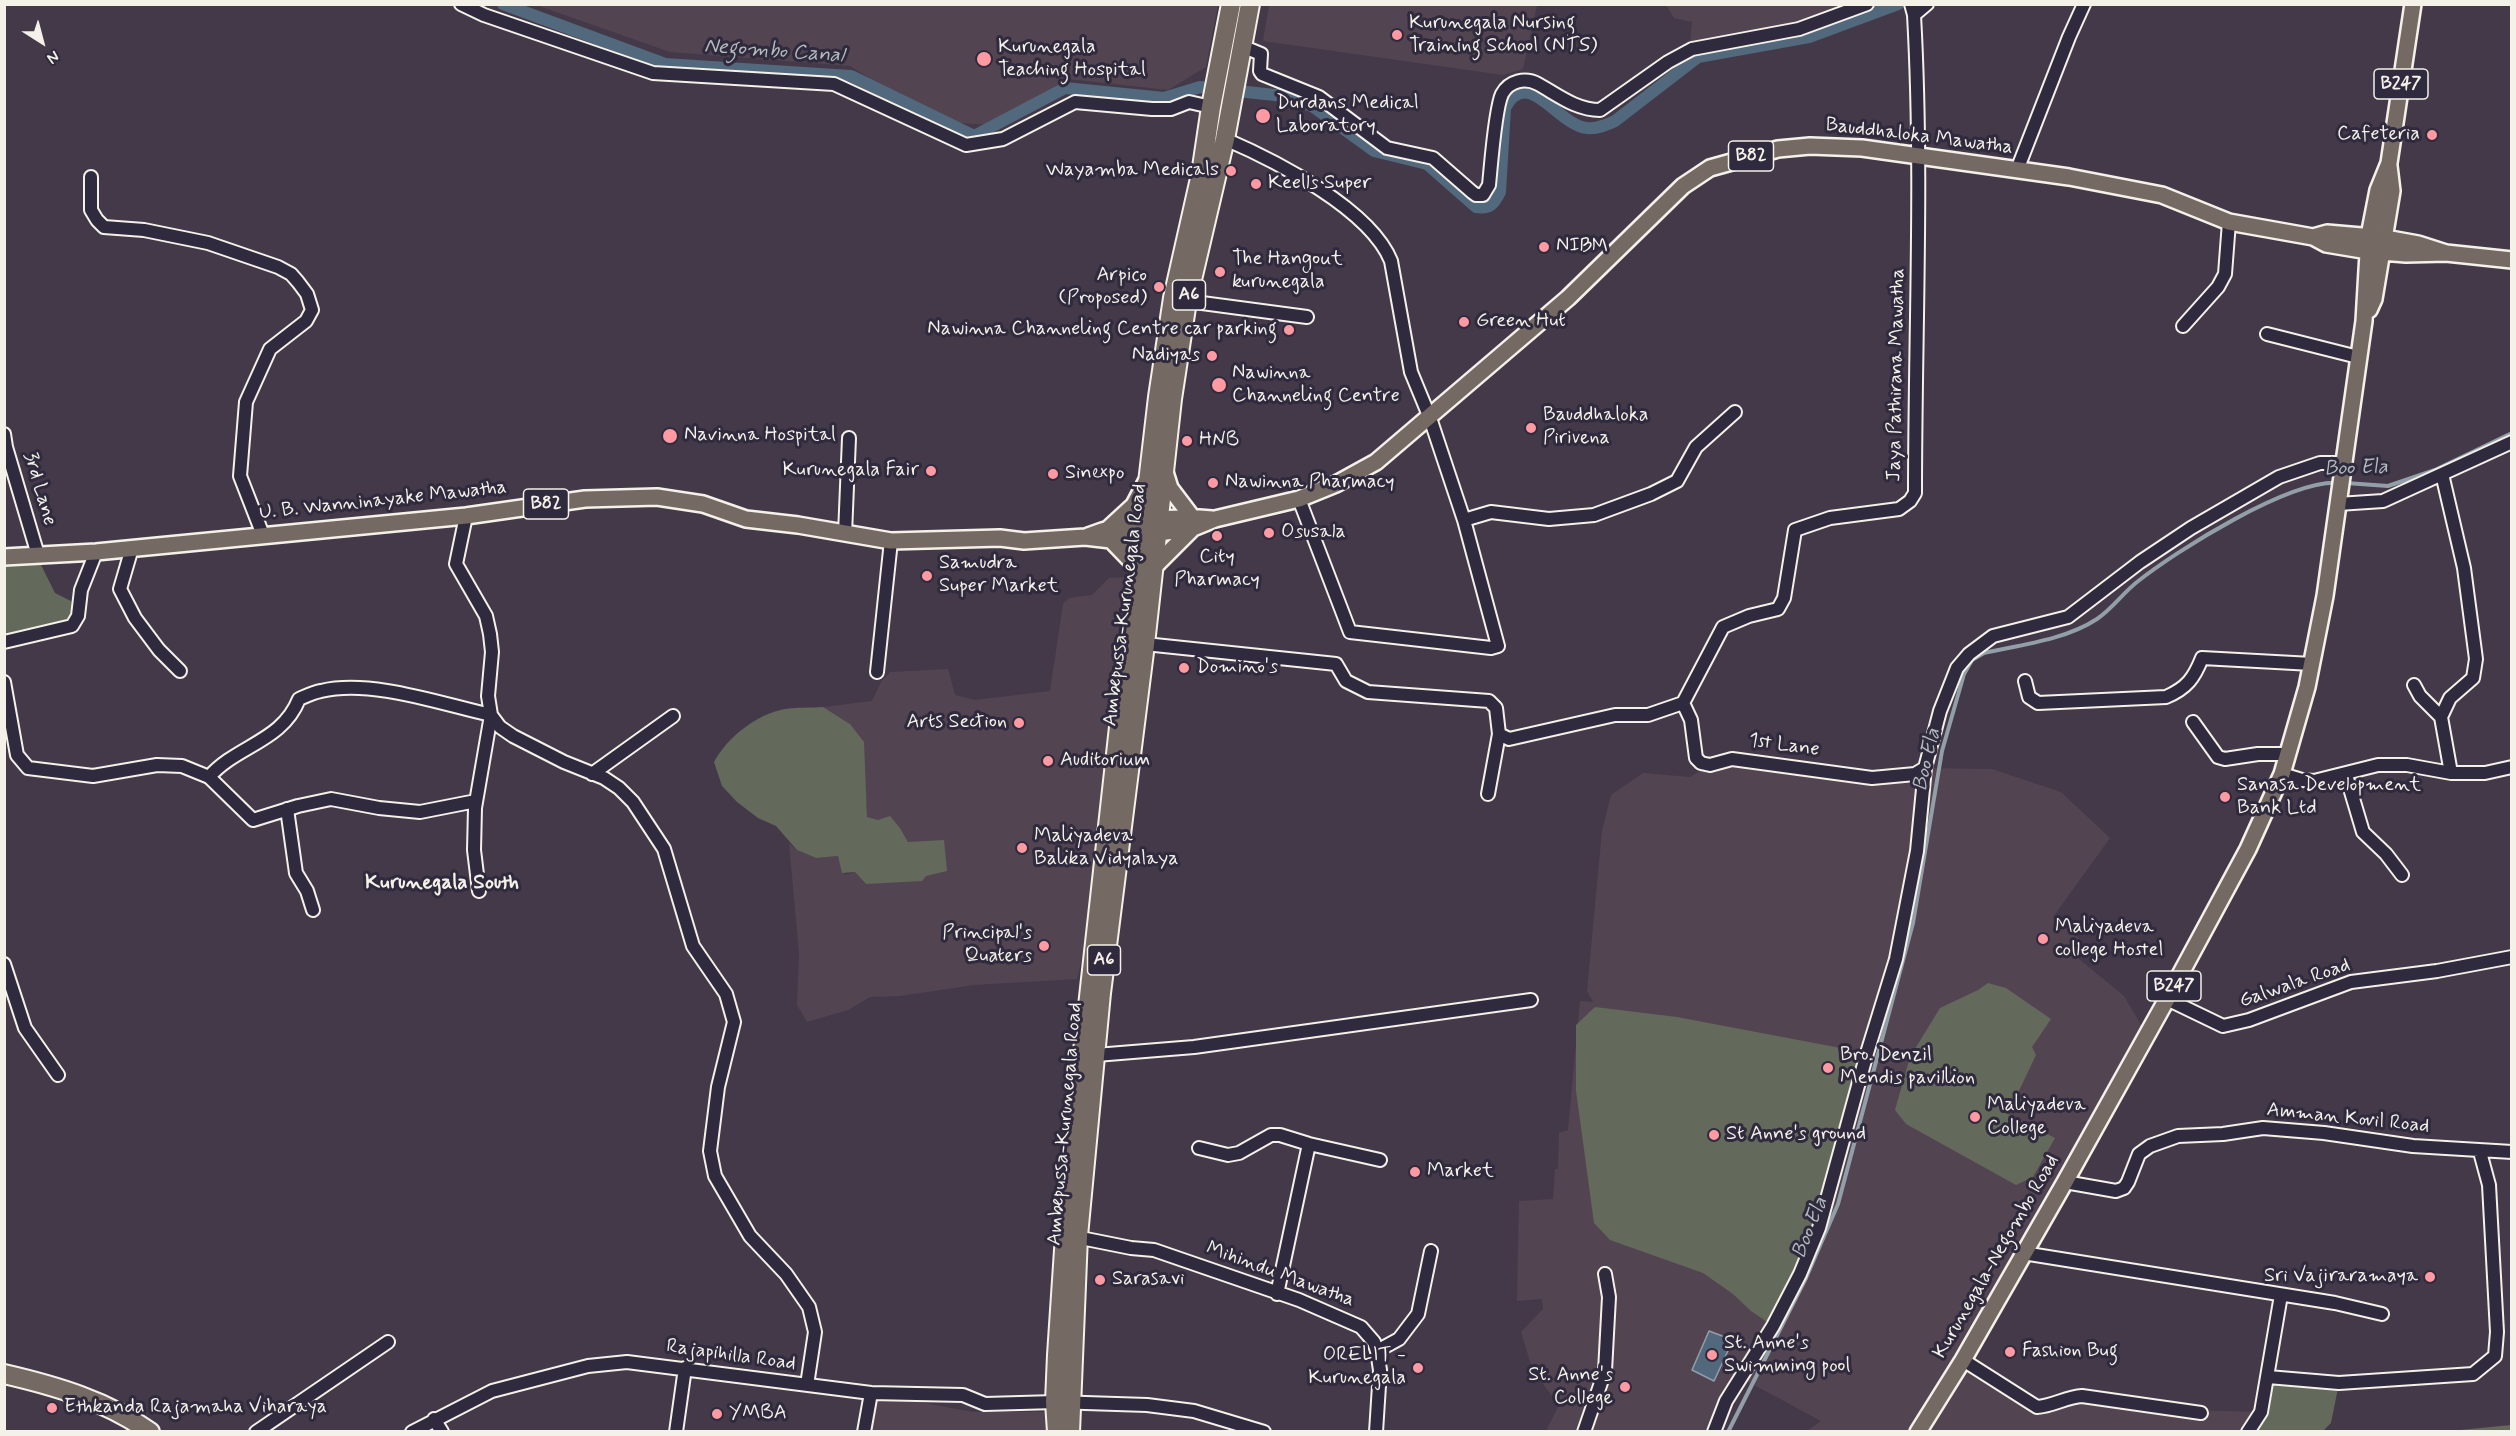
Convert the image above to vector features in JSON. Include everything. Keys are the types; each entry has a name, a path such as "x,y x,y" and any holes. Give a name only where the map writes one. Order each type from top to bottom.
{"highway":[{"name":"Ambepussa-Kurunegala Road","path":"1071,1236 1096,1054 1108,932 1145,644 1146,568 1173,298 1202,174 1211,107 1231,4"},
{"name":"Ambepussa-Kurunegala Road","path":"1157,472 1187,301 1225,139 1244,47 1250,4"},
{"name":"Ambepussa-Kurunegala Road","path":"1057,1431 1062,1403 1071,1236 1094,933 1121,709 1137,606 1146,568"},
{"path":"4,1374 86,1397 132,1418 150,1431"},
{"name":"Ambepussa-Kurunegala Road","path":"1062,1403 1070,1431"}],"main road":[{"name":"B247","path":"2338,504 2376,244 2392,191 2389,163 2413,4"},
{"name":"Bauddhaloka Mawatha","path":"1151,527 1215,519 1299,499 1336,484 1376,462 1568,298 1683,186 1710,168 1778,149 1810,146 1862,147 2017,170 2162,195 2229,222 2313,237 2327,233 2376,244"},
{"name":"B82","path":"2376,244 2425,255 2446,253 2511,260"},
{"path":"1157,472 1192,523 1146,568 1124,551 1110,534 1157,472"},
{"name":"U. B. Wanninayake Mawatha","path":"4,557 96,552 466,516 585,499 657,497 703,504 746,519 798,525 891,541 1000,538 1024,542 1085,537 1151,527"},
{"name":"Kurunegala-Negombo Road","path":"1918,1431 1963,1360 2167,999 2248,849 2282,774 2312,664 2325,596 2338,504"}],"street":[{"path":"462,4 484,15 653,73 834,84 966,145 1003,139 1075,102 1152,109 1171,109 1189,102 1211,107"},
{"path":"1244,47 1262,54 1260,71 1262,74 1319,97 1387,148 1433,158 1476,195 1483,195 1489,185 1499,103 1507,88 1514,83 1530,81 1579,107 1600,110 1668,62 1692,50 1798,29 1867,4"},
{"path":"1917,156 1918,86 1913,10 1928,4"},
{"path":"2017,170 2084,4"},
{"path":"1225,139 1267,157 1321,189 1374,233 1385,247 1391,261 1411,372 1430,418 1464,520 1498,646 1491,648 1350,632 1299,499"},
{"name":"Jaya Pathirana Mawatha","path":"1683,703 1723,627 1749,616 1779,609 1784,598 1795,530 1830,518 1899,509 1910,501 1915,493 1919,295 1917,156"},
{"path":"91,177 92,210 104,227 144,230 227,248 291,274 307,294 312,310 306,321 270,349 246,402 240,476 263,535"},
{"path":"2183,326 2218,287 2225,274 2229,222"},
{"path":"1187,301 1307,317"},
{"path":"2267,334 2358,357"},
{"path":"1464,520 1491,512 1549,519 1594,515 1651,494 1677,481 1696,447 1735,412"},
{"name":"3rd Lane","path":"4,434 38,555"},
{"path":"845,534 849,438"},
{"path":"2338,504 2383,501 2511,442"},
{"path":"1714,1431 1726,1401 1773,1326 1800,1274 1822,1217 1867,1053 1896,959 1917,851 1925,768 1940,711 1957,668 1969,654 1993,636 2068,617 2140,562 2191,528 2279,477 2320,463 2343,468"},
{"path":"2441,717 2450,698 2473,678 2476,659 2464,567 2442,474"},
{"path":"466,516 456,564 486,616 492,652 488,696 490,715 477,801 474,850 479,891"},
{"path":"877,672 891,541"},
{"path":"132,548 120,589 135,618 159,650 180,671"},
{"path":"4,642 72,626 78,615 81,590 96,552"},
{"path":"1145,644 1336,664 1347,681 1368,692 1489,702 1496,708 1499,734 1488,794"},
{"path":"2025,681 2029,697 2038,703 2166,698 2181,691 2190,683 2202,658 2312,664"},
{"path":"4,682 16,755 28,768 93,776 157,765 182,766 209,777 253,820 331,799 380,808 420,812 477,801"},
{"path":"2414,685 2420,696 2441,717 2451,772"},
{"path":"209,777 218,767 280,729 293,714 299,699 321,691 353,688 395,693 490,715 500,727 513,736 604,778 620,788 633,802 664,849 693,946 726,994 734,1022 718,1087 710,1151 715,1176 750,1236 786,1275 809,1307 815,1332 807,1385"},
{"path":"1499,734 1509,739 1569,727 1615,714 1648,715 1683,703"},
{"name":"1st Lane","path":"1683,703 1691,720 1696,758 1701,763 1710,765 1732,759 1872,778 1915,774 1925,768"},
{"path":"592,774 673,716"},
{"path":"2193,722 2218,757 2225,759 2258,754 2288,754"},
{"path":"2282,774 2314,781 2346,775 2378,765 2407,765 2451,772 2485,773 2511,769"},
{"path":"2346,775 2363,832 2386,854 2402,875"},
{"path":"287,809 296,873 307,891 313,910"},
{"name":"Galwala Road","path":"2167,999 2223,1026 2249,1020 2350,982 2437,971 2511,957"},
{"path":"4,964 25,1028 58,1075"},
{"path":"1096,1054 1194,1047 1531,1000"},
{"name":"Amman Kovil Road","path":"2065,1182 2116,1191 2124,1188 2139,1154 2150,1146 2178,1136 2223,1134 2263,1128 2324,1133 2413,1146 2480,1152 2511,1152"},
{"path":"1199,1148 1228,1155 1239,1154 1271,1135 1280,1135 1308,1144 1380,1160"},
{"path":"1277,1294 1308,1144"},
{"path":"2268,1377 2339,1383 2473,1374 2495,1356 2497,1332 2489,1185 2480,1152"},
{"name":"Mihindu Mawatha","path":"1071,1236 1131,1248 1154,1250 1299,1300 1361,1327 1374,1342 1380,1370 1376,1431"},
{"path":"1377,1351 1399,1339 1418,1314 1431,1251"},
{"path":"2023,1253 2335,1303 2382,1314"},
{"path":"1584,1431 1605,1371 1609,1297 1605,1274"},
{"path":"2248,1431 2261,1412 2281,1295"},
{"path":"256,1431 388,1342"},
{"path":"1963,1360 2037,1407 2049,1407 2071,1396 2082,1396 2201,1413"},
{"name":"Rajapihilla Road","path":"412,1431 492,1391 588,1366 627,1362 871,1393 963,1395 985,1404 1117,1403 1194,1411 1264,1431"},
{"path":"676,1431 685,1368"},
{"path":"864,1431 871,1393"},
{"path":"434,1419 442,1431"}],"shaded area":[{"name":"Kurunegala Nursing Training School (NTS)","path":"1269,4 1537,5 1523,69 1503,75 1263,41"},
{"name":"Kurunegala Teaching Hospital","path":"536,5 1218,5 1206,67 1168,90 1068,79 989,125 947,122 913,105 850,66 670,52"},
{"path":"1666,5 1845,5 1793,23 1690,44 1692,22 1674,18"},
{"name":"Maliyadeva Balika Vidyalaya","path":"1130,577 1111,704 1103,809 1090,924 1077,979 974,985 900,996 870,997 848,1010 807,1022 797,1005 799,953 789,843 797,850 816,858 838,856 845,875 855,872 866,884 908,842 900,828 867,817 865,781 850,724 823,707 872,701 881,682 890,672 948,669 955,695 975,700 1050,691 1063,604 1069,598 1092,595 1109,578"},
{"name":"Maliyadeva College","path":"1732,759 1872,778 1925,768 1992,769 2061,792 2110,838 2053,917 2082,941 2079,959 2124,996 2147,1035 1963,1360 2037,1407 2071,1397 2149,1409 2261,1412 2248,1432 1807,1431 1821,1421 1741,1378 1776,1312 1710,1431 1546,1431 1559,1405 1533,1371 1521,1332 1543,1309 1542,1299 1517,1301 1519,1201 1553,1199 1555,1169 1558,1169 1559,1133 1568,1130 1580,1001 1593,1002 1587,991 1602,831 1611,795 1643,773 1690,777 1710,765"},
{"path":"871,1393 973,1412 1050,1412 1051,1432 864,1432"}],"green space":[{"path":"4,559 38,559 55,593 71,601 74,611 66,624 5,638"},
{"path":"823,707 850,724 864,742 867,817 878,820 890,816 908,842 944,840 947,871 926,876 922,881 866,884 855,872 842,873 838,856 816,858 797,850 776,826 758,818 737,802 722,786 714,762 726,744 744,728 774,712 790,708"},
{"path":"1988,983 2006,988 2051,1019 2032,1047 2036,1055 2008,1114 2055,1138 2033,1177 2016,1185 1906,1124 1895,1110 1910,1057 1940,1008"},
{"name":"St Anne's ground","path":"1595,1007 1677,1017 1867,1053 1833,1183 1773,1326 1703,1273 1610,1240 1594,1223 1576,1091 1576,1025"},
{"path":"2268,1377 2339,1383 2331,1423 2323,1431 2258,1432"},
{"path":"2511,1425 2511,1431 2450,1431"}],"water":[{"name":"St. Anne's Swimming pool","path":"1709,1331 1733,1340 1714,1381 1692,1370"}],"waterway":[{"name":"Negombo Canal","path":"503,4 665,64 851,76 974,136 1065,88 1164,98 1200,87 1284,96 1312,106 1374,151 1427,164 1476,207 1491,205 1500,192 1505,108 1514,96 1523,93 1533,95 1576,125 1587,128 1598,127 1615,121 1698,57 1809,37 1898,4"},
{"name":"Boo Ela","path":"2346,483 2388,486 2435,470 2512,433"},
{"name":"Boo Ela","path":"1728,1432 1806,1278 1838,1204 1913,923 1942,751 1964,674 1972,660 1984,653 2057,637 2084,626 2102,615 2132,586 2155,569 2234,519 2292,492 2318,485 2339,483"}],"place":[{"name":"Kurunegala Nursing Training School (NTS)","path":"1397,35"},
{"name":"Kurunegala Teaching Hospital","path":"984,59"},
{"name":"Durdans Medical Laboratory","path":"1263,116"},
{"name":"Cafeteria","path":"2432,135"},
{"name":"Wayamba Medicals","path":"1231,171"},
{"name":"Keells Super","path":"1256,184"},
{"name":"NIBM","path":"1544,247"},
{"name":"The Hangout kurunegala","path":"1220,272"},
{"name":"Arpico (Proposed)","path":"1159,287"},
{"name":"Green Hut","path":"1464,322"},
{"name":"Nawinna Channeling Centre car parking","path":"1289,330"},
{"name":"Nadiyas","path":"1212,356"},
{"name":"Nawinna Channeling Centre","path":"1219,385"},
{"name":"Bauddhaloka Pirivena","path":"1531,428"},
{"name":"Navinna Hospital","path":"670,436"},
{"name":"HNB","path":"1187,441"},
{"name":"Kurunegala Fair","path":"931,471"},
{"name":"Sinexpo","path":"1053,474"},
{"name":"Nawinna Pharmacy","path":"1213,483"},
{"name":"Osusala","path":"1269,533"},
{"name":"City Pharmacy","path":"1217,536"},
{"name":"Samudra Super Market","path":"927,576"},
{"name":"Domino's","path":"1184,668"},
{"name":"Arts Section","path":"1019,723"},
{"name":"Auditorium","path":"1048,761"},
{"name":"Sanasa Development Bank Ltd","path":"2225,797"},
{"name":"Maliyadeva Balika Vidyalaya","path":"1022,848"},
{"name":"Maliyadeva college Hostel","path":"2043,939"},
{"name":"Principal's Quaters","path":"1044,946"},
{"name":"Bro. Denzil Mendis pavillion","path":"1828,1068"},
{"name":"Maliyadeva College","path":"1975,1117"},
{"name":"St Anne's ground","path":"1714,1135"},
{"name":"Market","path":"1415,1172"},
{"name":"Sri Vajiraramaya","path":"2430,1277"},
{"name":"Sarasavi","path":"1100,1280"},
{"name":"Fashion Bug","path":"2010,1352"},
{"name":"St. Anne's Swimming pool","path":"1712,1355"},
{"name":"ORELIT - Kurunegala","path":"1418,1368"},
{"name":"St. Anne's College","path":"1625,1387"},
{"name":"Ethkanda Rajamaha Viharaya","path":"52,1408"},
{"name":"YMBA","path":"717,1414"}],"district":[{"name":"Kurunegala South","path":"442,884"}]}
